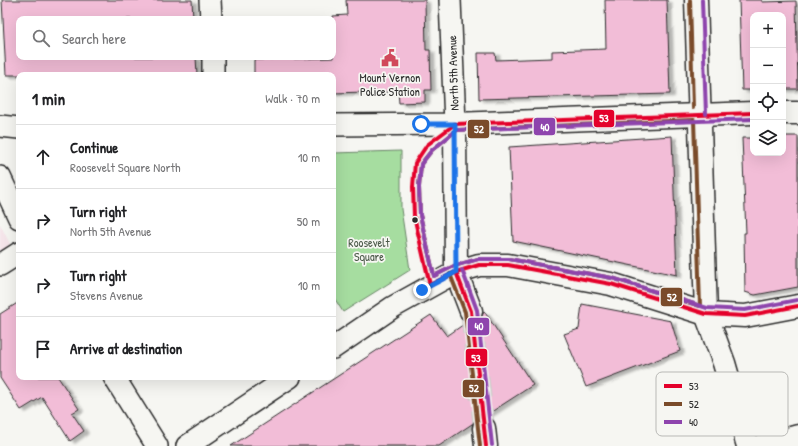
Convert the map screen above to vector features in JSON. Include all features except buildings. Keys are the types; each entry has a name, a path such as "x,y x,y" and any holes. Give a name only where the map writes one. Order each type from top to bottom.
{"street":[{"path":"210,0 211,16"},
{"name":"North 5th Avenue","path":"450,0 455,124 456,272 471,311"},
{"path":"696,0 706,314 727,372"},
{"path":"213,60 214,72"},
{"path":"336,125 455,124 750,113"},
{"path":"786,113 798,113"},
{"path":"0,126 16,128"},
{"path":"0,177 16,212"},
{"path":"0,265 16,255"},
{"path":"336,346 394,307 456,272 479,265 508,265 611,284 706,314 745,316 798,306"},
{"path":"116,380 157,446"},
{"path":"187,446 286,380"},
{"path":"761,446 798,436"}],"shaded area":[{"path":"0,224 12,248 0,256"}],"green space":[{"name":"Roosevelt Square","path":"401,151 401,209 410,270 343,312 336,301 336,153"}],"tunnel":[{"path":"471,311 484,428"}],"transit line":[{"name":"52","path":"690,0 693,108"},
{"name":"40","path":"702,0 706,114"},
{"name":"53","path":"455,124 750,113"},
{"name":"40","path":"750,119 457,130 432,150 421,164 419,187 420,215 434,276 454,266 478,259 509,259 612,278 707,308 745,310 797,300"},
{"name":"52","path":"694,120 700,306 612,278 509,259 478,259 454,266 434,276 420,215 419,187 421,164 432,150 457,130 694,120"},
{"name":"53","path":"430,285 414,216 413,187 415,163 427,145 455,124"},
{"name":"53","path":"430,285 456,272 479,265 508,265 611,284 706,314 745,316 798,306"},
{"name":"40","path":"462,270 477,310 492,445"},
{"name":"53","path":"456,272 471,311 486,446"},
{"name":"52","path":"450,274 465,312 480,446"}],"place":[{"name":"Mount Vernon Police Station","path":"390,58"}],"route":[{"path":"421,124 455,124 456,272 422,290"}]}
